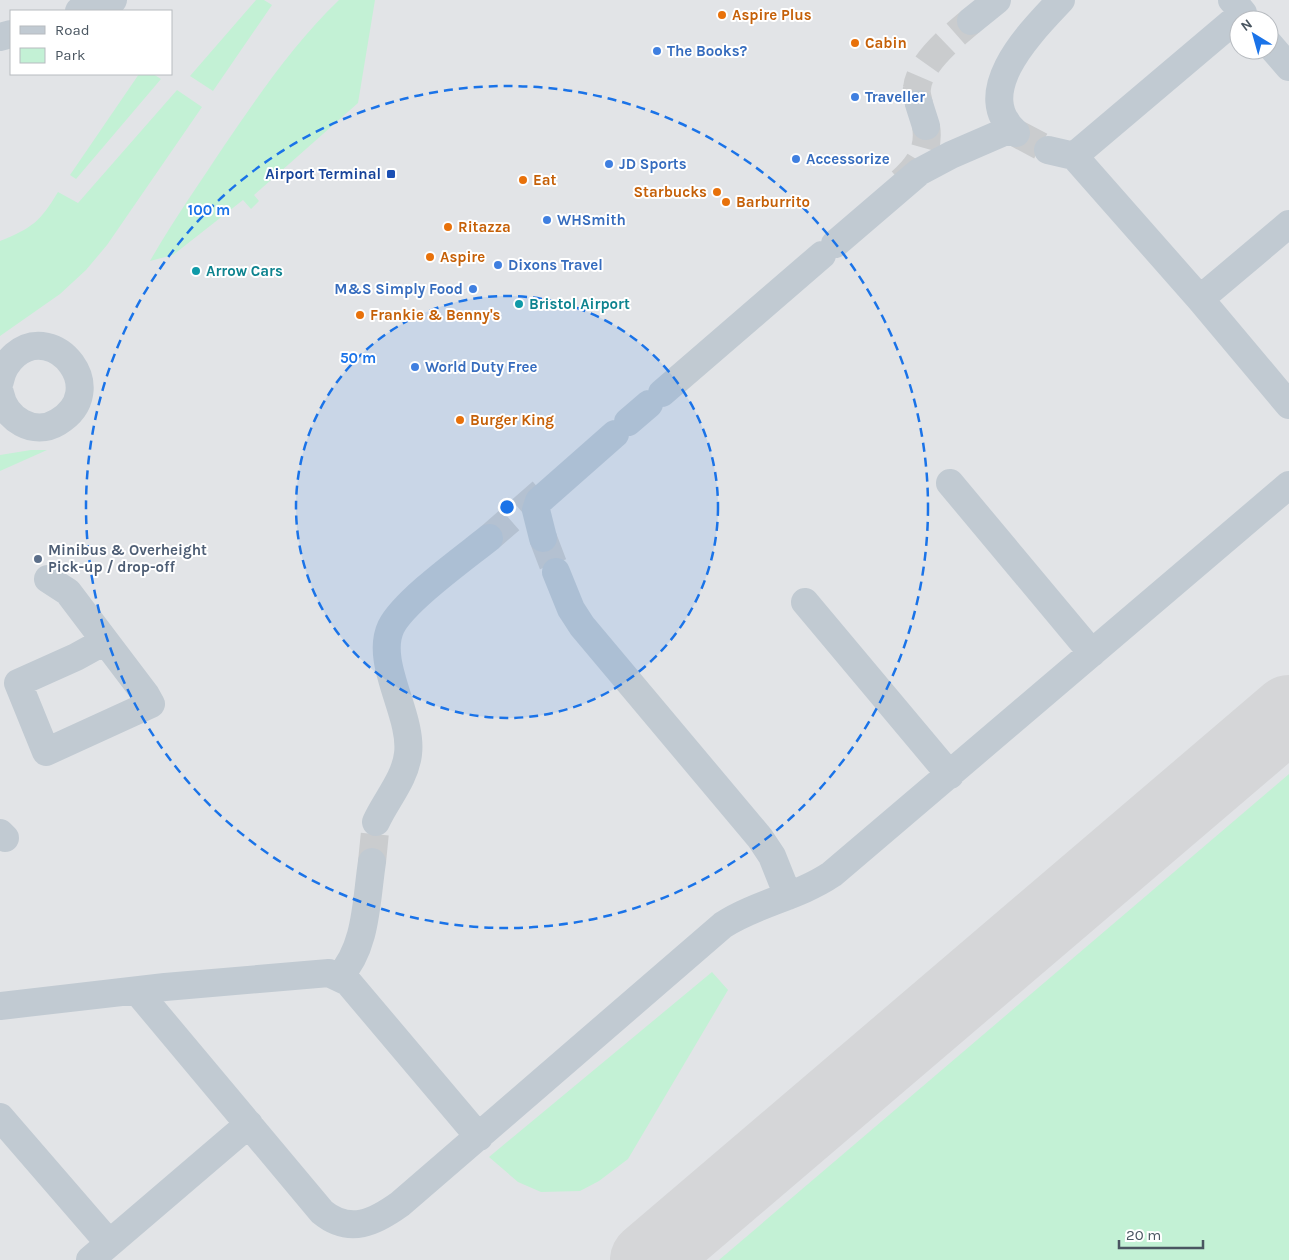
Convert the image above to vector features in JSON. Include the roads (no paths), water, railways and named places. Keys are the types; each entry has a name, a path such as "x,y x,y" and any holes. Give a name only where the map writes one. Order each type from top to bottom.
{"lane":[{"path":"82,10 114,0"},
{"path":"971,21 997,0"},
{"path":"543,538 536,510 539,501 621,428 919,172 951,155 1014,131 1003,117 1000,108 1000,86 1023,40 1061,0"},
{"path":"1229,20 1061,153 1200,299 1289,404"},
{"path":"1279,56 1289,68"},
{"path":"1200,299 1289,224"},
{"path":"0,381 8,362 18,352 34,347 58,351 70,360 78,372 80,387 78,401 66,418 54,425 37,428 12,429 9,414 0,394"},
{"path":"950,483 1092,653"},
{"path":"137,991 322,1212 330,1218 351,1226 370,1223 394,1208 723,925 741,914 816,886 832,874 1289,485"},
{"path":"376,822 383,807 400,781 408,754 404,717 387,651 390,629 402,611 489,538"},
{"path":"556,572 571,609 582,626 760,838 772,856 788,896"},
{"path":"48,579 68,592 105,641 151,704 46,752 18,683 76,657 105,641"},
{"path":"804,602 950,774"},
{"path":"339,977 350,965 360,939 372,862"},
{"path":"0,1006 324,973 339,977 348,982 478,1137"},
{"path":"0,1117 99,1252 249,1124"}],"tunnel":[{"path":"919,104 917,94 919,79 930,60 955,34 971,21"},
{"path":"901,182 913,170 921,158 926,143 926,126"},
{"path":"1016,133 1048,150"},
{"path":"489,538 550,485"},
{"path":"543,538 556,572"},
{"path":"372,862 376,822"}],"place":[{"name":"Aspire Plus","path":"722,15"},
{"name":"Cabin","path":"855,43"},
{"name":"The Books?","path":"657,51"},
{"name":"Traveller","path":"855,97"},
{"name":"Accessorize","path":"796,159"},
{"name":"JD Sports","path":"609,164"},
{"name":"Airport Terminal","path":"391,174"},
{"name":"Eat","path":"523,180"},
{"name":"Starbucks","path":"717,192"},
{"name":"Barburrito","path":"726,202"},
{"name":"WHSmith","path":"547,220"},
{"name":"Ritazza","path":"448,227"},
{"name":"Aspire","path":"430,257"},
{"name":"Dixons Travel","path":"498,265"},
{"name":"Arrow Cars","path":"196,271"},
{"name":"M&S Simply Food","path":"473,289"},
{"name":"Bristol Airport","path":"519,304"},
{"name":"Frankie & Benny's","path":"360,315"},
{"name":"World Duty Free","path":"415,367"},
{"name":"Burger King","path":"460,420"},
{"name":"Minibus & Overheight Pick-up / drop-off","path":"38,559"}]}
